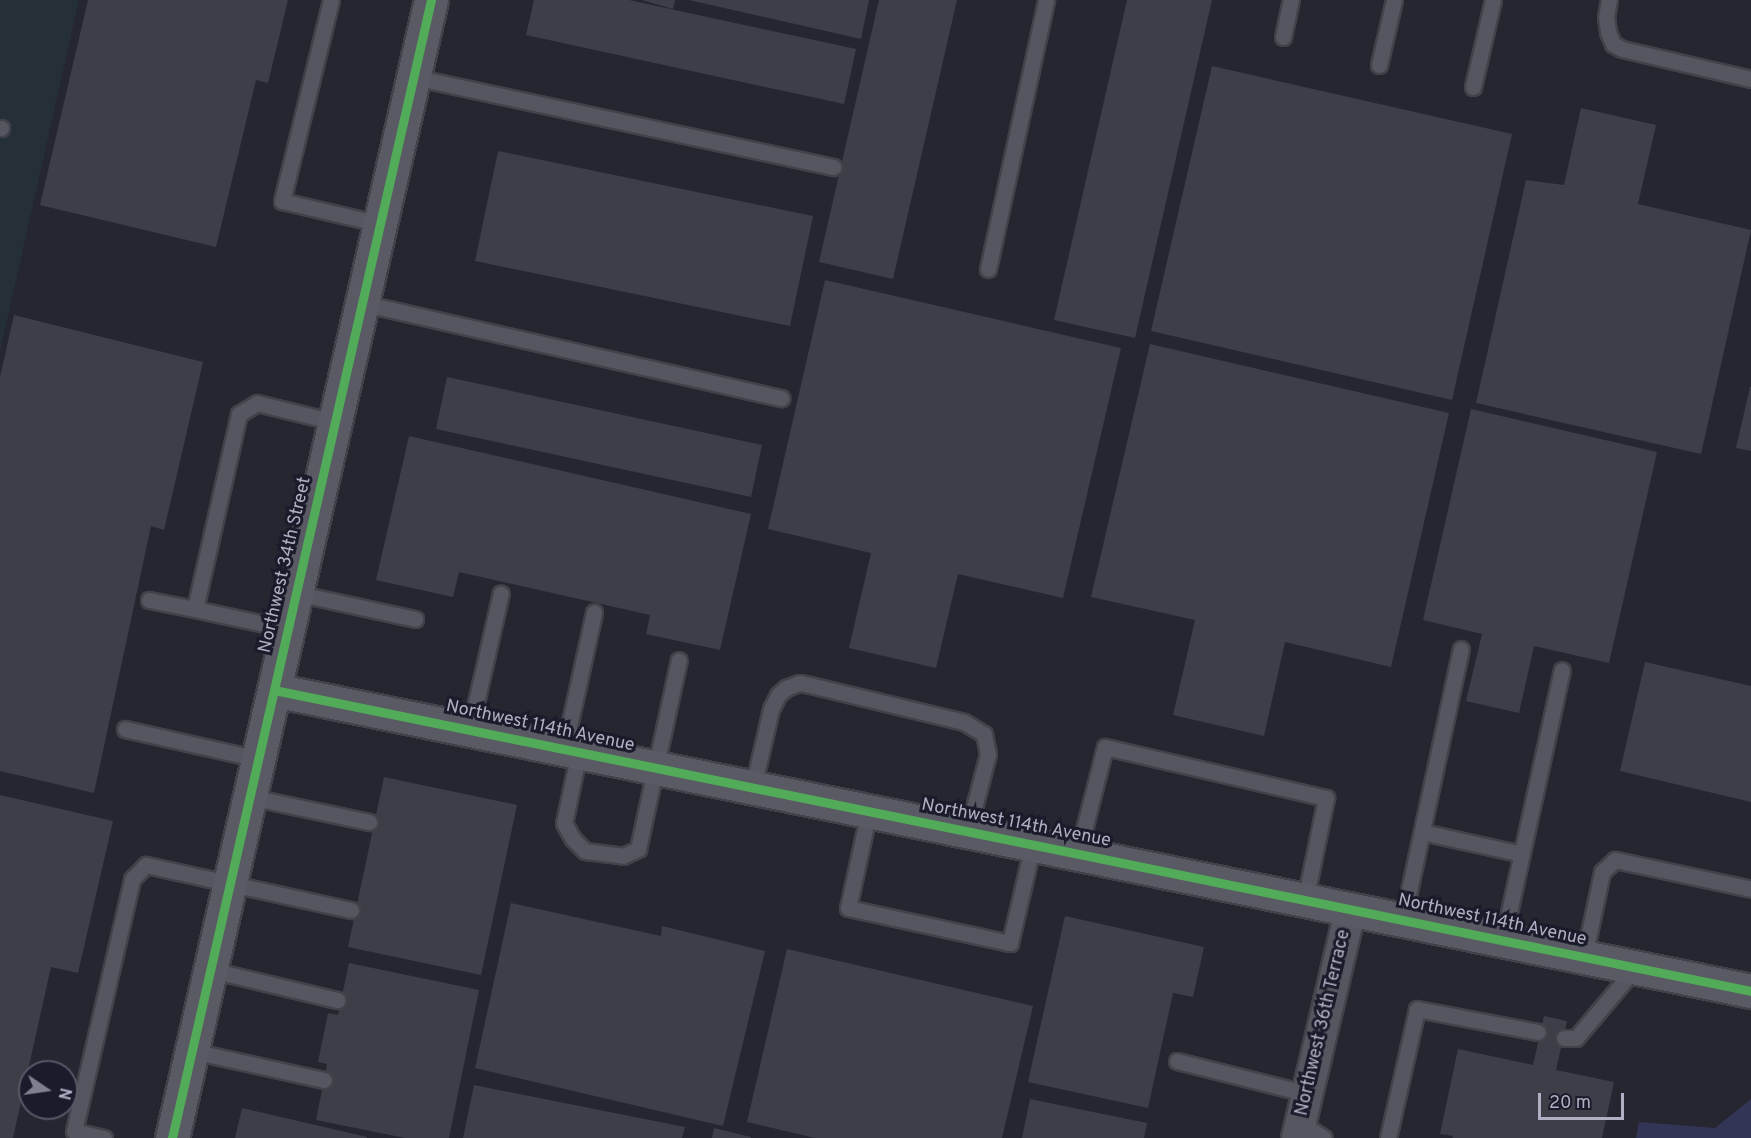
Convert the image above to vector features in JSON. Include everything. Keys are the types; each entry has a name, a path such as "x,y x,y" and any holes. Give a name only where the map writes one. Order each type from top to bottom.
{"street":[{"name":"Northwest 34th Street","path":"172,1138 431,0"},
{"name":"Northwest 114th Avenue","path":"274,690 1751,991"},
{"name":"Northwest 36th Terrace","path":"1308,1133 1308,1094 1351,908"}],"lane":[{"path":"331,0 282,201 380,224"},
{"path":"988,269 1046,0"},
{"path":"1283,37 1291,0"},
{"path":"1379,65 1394,0"},
{"path":"1473,87 1493,0"},
{"path":"1609,0 1606,17 1608,32 1613,44 1622,49 1751,79"},
{"path":"413,77 833,167"},
{"path":"362,303 781,398"},
{"path":"195,609 239,414 257,403 335,422"},
{"path":"296,593 415,619"},
{"path":"470,729 501,593"},
{"path":"149,600 288,630"},
{"path":"594,612 572,750 564,823 573,839 585,851 603,856 623,856 638,849 679,660"},
{"path":"1403,919 1461,649"},
{"path":"1503,940 1562,670"},
{"path":"753,787 771,709 777,695 786,687 799,684 810,685 964,722 984,734 988,754 968,831"},
{"path":"125,729 258,759"},
{"path":"1078,853 1105,747 1326,798 1305,900"},
{"path":"250,797 369,822"},
{"path":"869,811 848,908 1011,943 1033,844"},
{"path":"1422,832 1522,854"},
{"path":"1584,957 1602,872 1615,860 1751,889"},
{"path":"104,1138 74,1131 132,879 146,865 351,910"},
{"path":"1570,1038 1636,967"},
{"path":"211,970 337,1000"},
{"path":"1388,1138 1417,1009 1538,1032"},
{"path":"192,1051 324,1080"},
{"path":"1177,1061 1308,1094"}],"shaded area":[{"path":"0,0 79,0 0,352"}],"water":[{"path":"1751,1099 1751,1138 1636,1138 1639,1122 1715,1128"}],"building":[{"path":"88,0 288,0 268,83 256,80 216,247 40,205"},
{"path":"534,0 629,0 856,49 844,104 526,35"},
{"path":"642,0 675,0 673,9"},
{"path":"689,0 869,0 861,39"},
{"path":"879,0 957,0 893,279 819,262"},
{"path":"1127,0 1212,0 1135,338 1054,320"},
{"path":"1212,66 1512,134 1452,400 1151,331"},
{"path":"1581,108 1656,125 1638,204 1751,230 1701,454 1476,403 1526,180 1564,185"},
{"path":"498,151 813,216 790,326 475,261"},
{"path":"825,280 1121,348 1063,598 958,574 936,668 849,648 871,553 768,529"},
{"path":"14,315 203,362 164,530 151,526 94,793 0,771 0,377"},
{"path":"1150,344 1449,413 1391,667 1285,642 1264,736 1173,715 1195,620 1091,597"},
{"path":"447,377 762,445 751,497 436,429"},
{"path":"1751,387 1751,451 1736,448"},
{"path":"1471,409 1657,452 1609,663 1534,646 1519,713 1466,701 1482,634 1423,620"},
{"path":"409,436 751,514 720,650 646,634 650,615 459,572 453,597 376,580"},
{"path":"1645,662 1751,686 1751,802 1620,771"},
{"path":"384,777 517,805 481,975 348,947"},
{"path":"0,795 113,821 78,973 51,967 30,1060 18,1060 18,1116 13,1138 0,1138"},
{"path":"511,903 661,936 662,926 765,951 723,1126 475,1068"},
{"path":"1065,916 1204,947 1193,997 1173,993 1148,1108 1028,1082"},
{"path":"787,949 1033,1006 1002,1138 815,1138 747,1122"},
{"path":"349,963 479,990 449,1138 405,1138 316,1120 327,1064 318,1062 328,1013 338,1015"},
{"path":"1544,1016 1567,1021 1556,1070 1614,1082 1602,1138 1452,1138 1454,1136 1440,1134 1458,1049 1533,1065"},
{"path":"474,1085 685,1127 682,1138 463,1138"},
{"path":"1030,1099 1147,1123 1144,1138 1022,1138"},
{"path":"242,1108 367,1137 367,1138 235,1138"},
{"path":"714,1128 751,1137 751,1138 712,1138"}],"cycle path":[{"path":"172,1138 431,0"},
{"path":"274,690 1751,991"}]}
